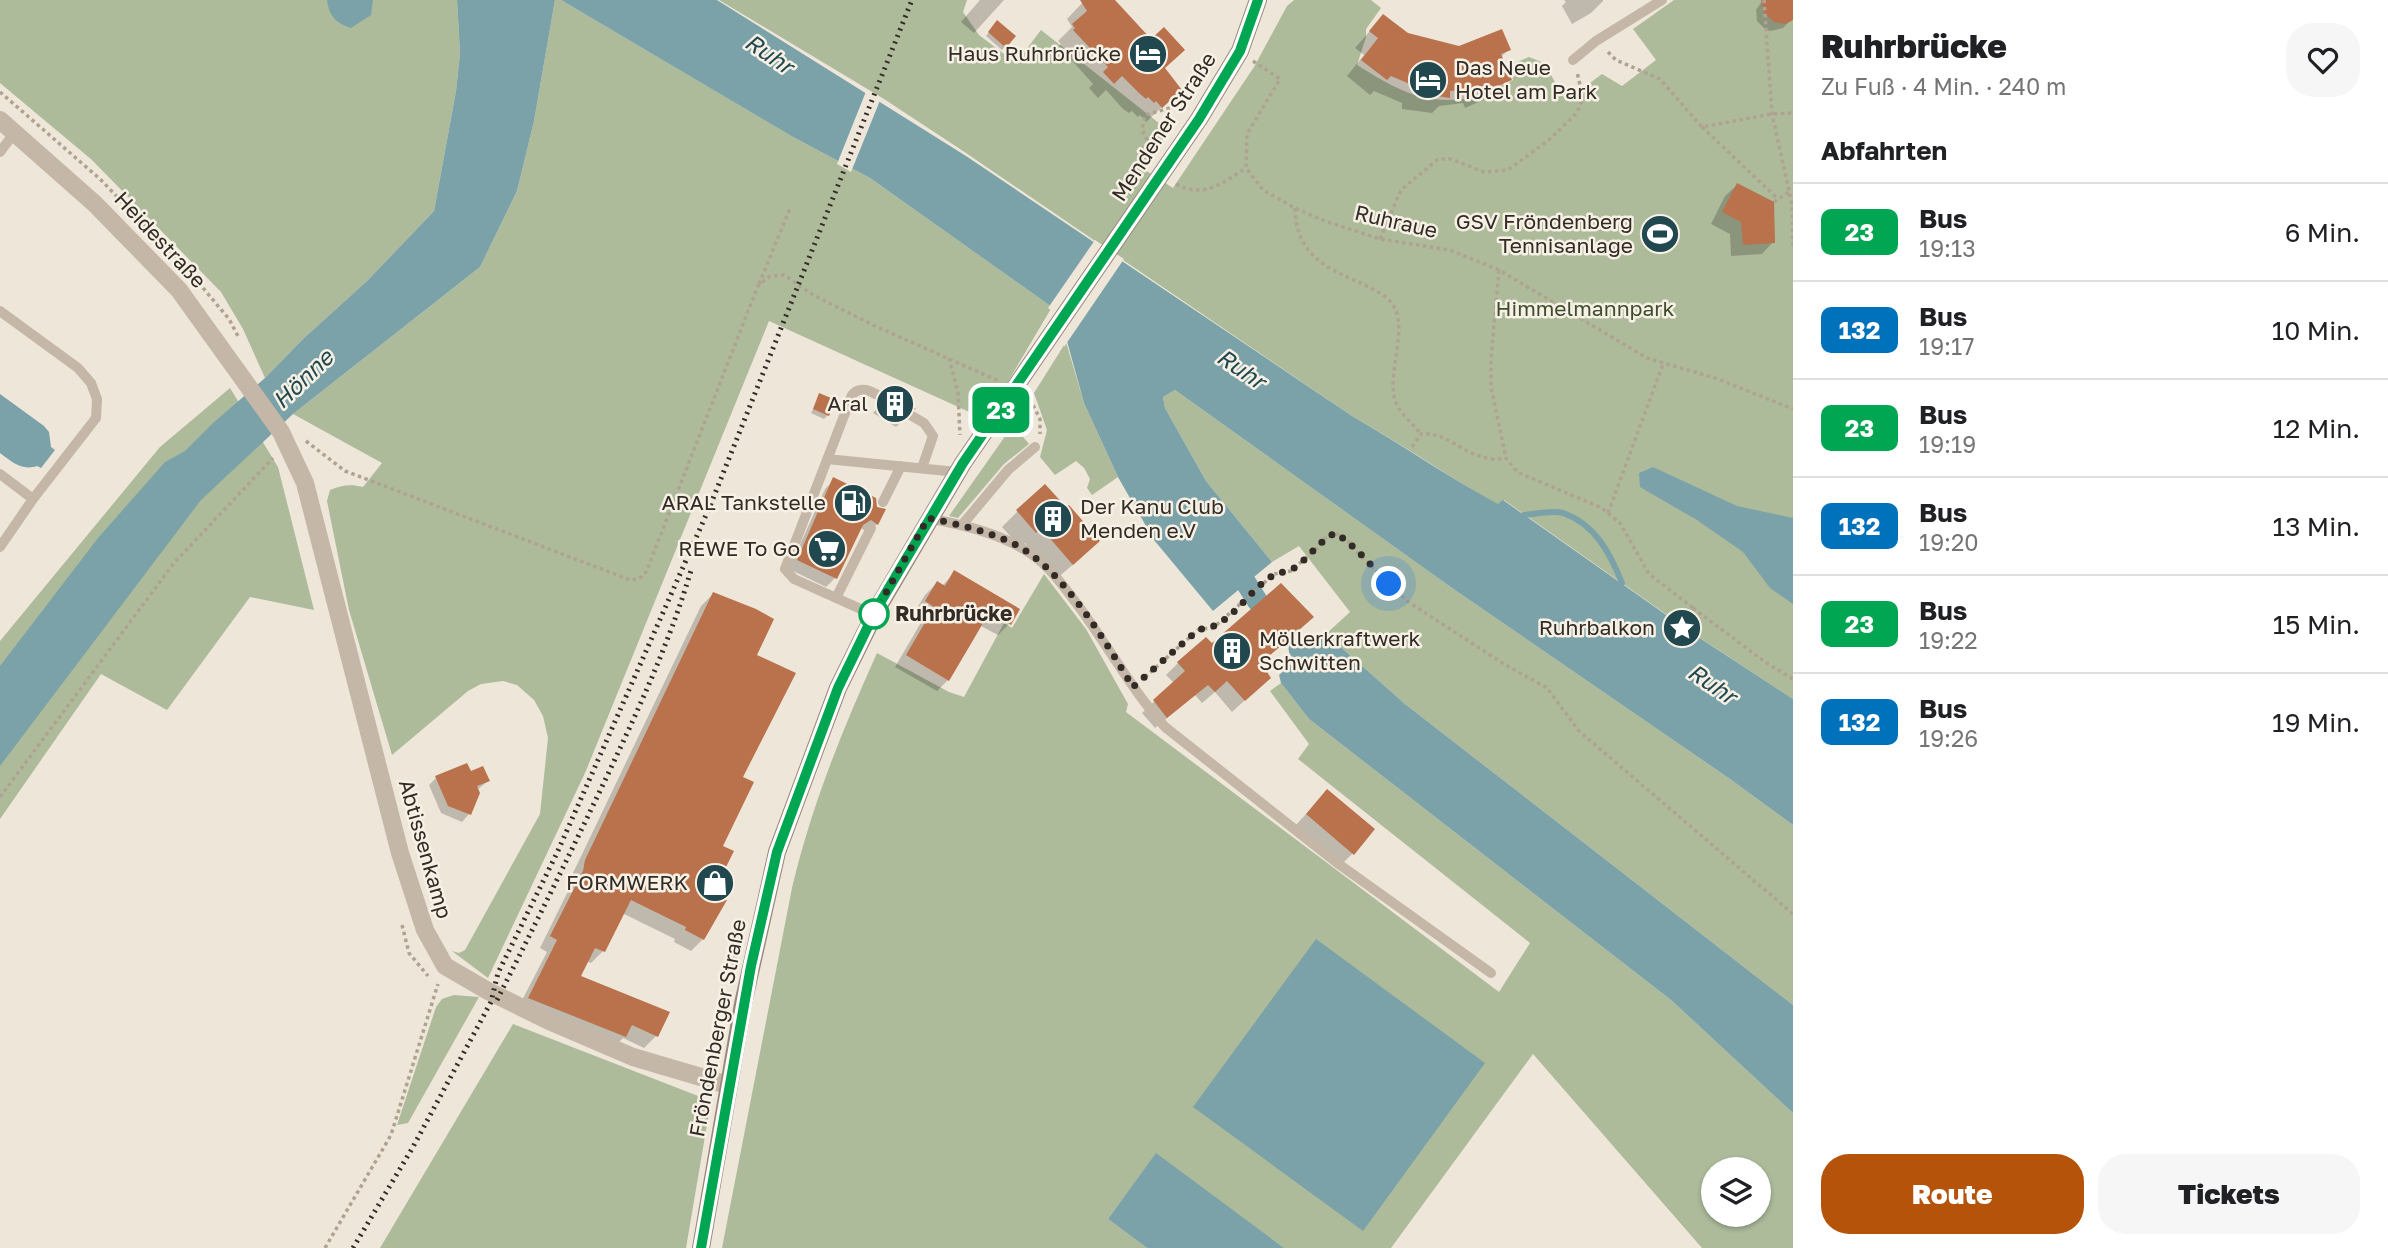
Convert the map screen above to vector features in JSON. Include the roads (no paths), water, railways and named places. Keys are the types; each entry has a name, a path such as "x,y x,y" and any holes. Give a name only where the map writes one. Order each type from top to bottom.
{"main road":[{"name":"Mendener Straße","path":"1095,272 1178,152 1240,51 1258,0"},
{"name":"Fröndenberger Straße","path":"701,1248 728,1084 777,852 838,688 874,615 957,471 1095,272"}],"street":[{"name":"Heidestraße","path":"0,120 95,204 179,290 285,438"},
{"name":"Abtissenkamp","path":"285,438 305,483 400,853 425,930 445,966 549,1021 633,1057 728,1084"}],"lane":[{"path":"1573,60 1596,41 1662,0"},
{"path":"0,152 15,132"},
{"path":"0,311 78,369 91,383 97,399 96,418 33,499 0,547"},
{"path":"874,615 794,579 785,569 855,391 868,390 881,397"},
{"path":"912,416 924,422 933,436 922,468"},
{"path":"962,525 1009,470 1035,447"},
{"path":"827,459 957,471"},
{"path":"883,502 901,466"},
{"path":"0,474 33,499"},
{"path":"928,518 962,525 1010,542 1032,555 1056,577 1101,635 1143,703 1165,727 1340,865 1491,973"},
{"path":"836,598 871,528"}],"water":[{"path":"327,0 373,0 371,15 351,28 334,18"},
{"name":"Hönne","path":"457,0 555,0 534,121 517,191 480,267 293,414 201,500 0,766 0,666 98,538 165,462 185,451 265,378 304,338 367,281 434,211 456,91 460,53"},
{"name":"Ruhr","path":"561,0 717,0 966,156 1352,416 1498,504 1503,500 1689,631 1793,699 1793,825 1452,588 1175,390 1163,397 1165,408 1206,481 1272,562 1213,611 1154,540 1118,477 1084,403 1059,312 870,178 793,137"},
{"path":"0,394 49,432 51,447 55,450 41,468 22,466 0,453"},
{"path":"1653,467 1737,506 1793,518 1793,604 1770,588 1743,552 1697,520 1640,487 1639,473"},
{"path":"1326,634 1405,704 1793,1005 1793,1113 1671,1000 1309,719 1281,683 1279,675"},
{"path":"1316,939 1485,1063 1363,1231 1193,1107"},
{"path":"1156,1153 1284,1248 1147,1248 1108,1219"}],"waterway":[{"path":"1524,515 1559,512 1584,524 1600,541 1622,583"},
{"path":"1231,559 1258,602"},
{"path":"1299,649 1324,674"}],"railway":[{"path":"353,1248 413,1147 491,1002 498,973 557,853 710,506 912,0"},
{"path":"497,1000 632,723 665,646 692,567"}],"place":[{"name":"Haus Ruhrbrücke","path":"1148,54"},
{"name":"Das Neue Hotel am Park","path":"1428,80"},
{"name":"GSV Fröndenberg Tennisanlage","path":"1660,234"},
{"name":"Aral","path":"895,404"},
{"name":"ARAL Tankstelle","path":"853,503"},
{"name":"Der Kanu Club Menden e.V","path":"1053,519"},
{"name":"REWE To Go","path":"827,549"},
{"name":"Ruhrbrücke","path":"874,614"},
{"name":"Ruhrbalkon","path":"1682,628"},
{"name":"Möllerkraftwerk Schwitten","path":"1232,651"},
{"name":"FORMWERK","path":"715,883"}],"park label":[{"name":"Himmelmannpark","path":"1585,309"}]}
